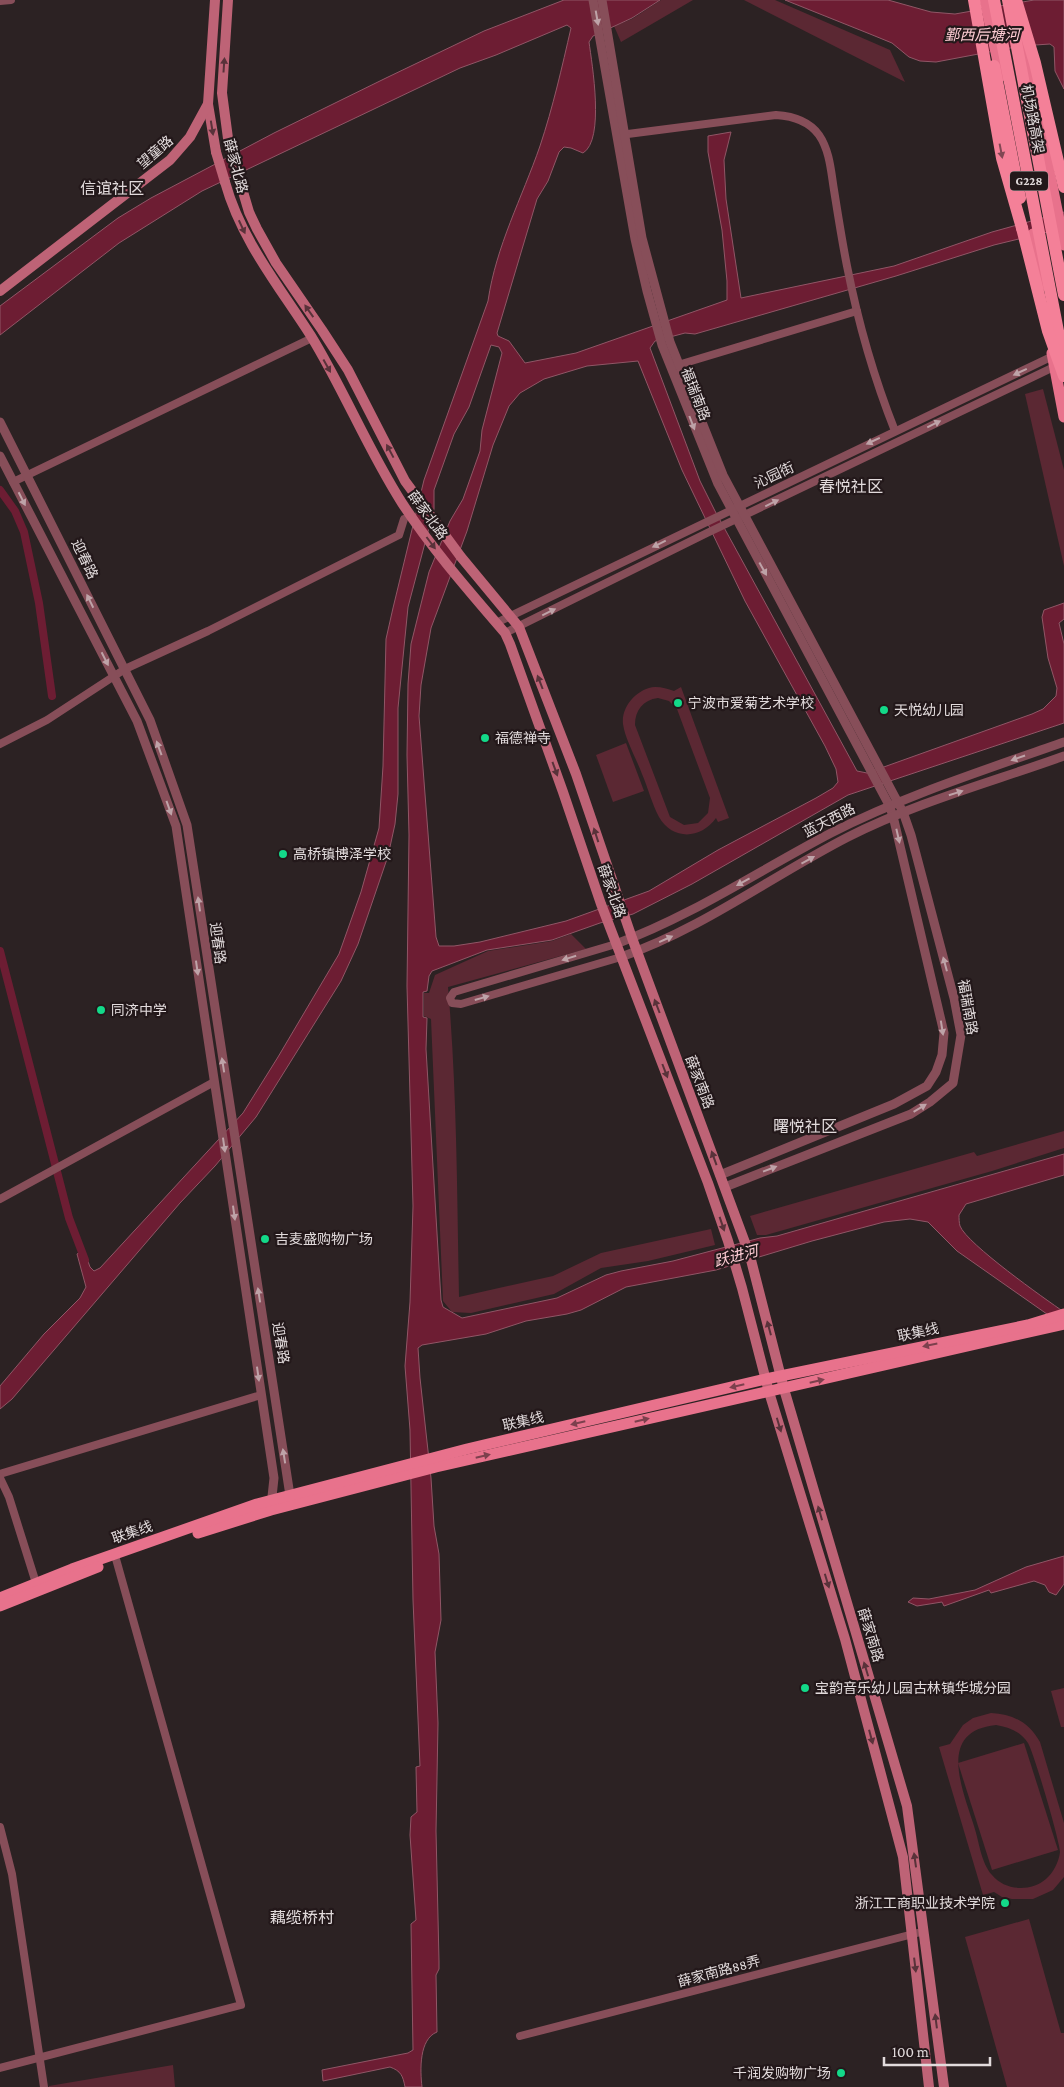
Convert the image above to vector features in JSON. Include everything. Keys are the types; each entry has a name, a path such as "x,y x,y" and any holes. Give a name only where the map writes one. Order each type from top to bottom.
{"highway":[{"path":"974,0 1002,158 1048,331 1064,376"},
{"path":"980,0 1020,192 1022,228"},
{"name":"机场路高架","path":"994,0 1059,362"},
{"name":"机场路高架","path":"1008,0 1064,295"},
{"path":"1016,0 1035,63 1064,187"}],"main road":[{"name":"望童路","path":"0,291 170,160 190,138 208,104 215,0"},
{"name":"薛家北路","path":"228,0 222,93 224,114 229,146 249,212 276,263 348,370 414,493 461,558 519,627 576,774 632,938"},
{"path":"985,0 1030,210 1035,245 1059,362 1064,417"},
{"path":"1016,0 1063,240"},
{"name":"薛家北路","path":"208,104 216,152 230,201 259,260 312,338 406,516 505,633 616,944"},
{"name":"薛家南路","path":"632,938 750,1256 784,1389 907,1806 944,2087"},
{"name":"薛家南路","path":"616,944 708,1183 728,1241 769,1392 844,1639 904,1857 929,2087"},
{"name":"联集线","path":"0,1598 36,1583 271,1505 781,1375 1046,1320 1064,1314"},
{"name":"联集线","path":"435,1462 784,1389 1064,1324"},
{"name":"联集线","path":"0,1606 76,1577 116,1559 271,1505"}],"street":[{"path":"0,1 10,0"},
{"name":"福瑞南路","path":"593,0 604,34"},
{"name":"福瑞南路","path":"602,0 604,34 621,135 657,315 699,440 736,520 870,762 885,787 898,801 903,812 911,835 944,960 961,1034 959,1057 953,1083 930,1102 911,1114 725,1187"},
{"path":"621,135 776,114 788,116 810,126 819,136 828,153 852,292 882,397 895,431"},
{"path":"678,365 857,311"},
{"path":"14,482 312,338"},
{"name":"福瑞南路","path":"666,344 678,365 723,476 731,509"},
{"name":"沁园街","path":"505,633 1059,362 1064,351"},
{"name":"沁园街","path":"496,623 895,431 1059,362"},
{"name":"迎春路","path":"0,422 150,720 187,825 291,1500"},
{"name":"迎春路","path":"0,456 137,721 176,826 274,1478 271,1505"},
{"path":"0,744 47,720 124,669 208,631 399,535 406,516"},
{"name":"蓝天西路","path":"616,944 697,907 831,833 889,805 1064,742"},
{"name":"蓝天西路","path":"621,957 682,932 848,837 893,816 1064,756"},
{"name":"福瑞南路","path":"720,1175 894,1104 927,1086 936,1072 942,1054 944,1033 885,787"},
{"path":"616,944 454,992 450,998 452,1002 461,1004 621,957"},
{"path":"0,1200 214,1082"},
{"path":"0,1474 261,1395"},
{"path":"0,1478 9,1497 36,1583"},
{"path":"0,2068 241,2004 116,1559"},
{"path":"0,1827 12,1874 44,2087"},
{"name":"薛家南路88弄","path":"520,2036 925,1932"}],"shaded area":[{"path":"661,0 693,0 621,42 614,26 632,19"},
{"path":"744,0 775,0 890,50 905,82"},
{"path":"1043,389 1064,470 1064,566 1025,394"},
{"path":"655,687 674,691 681,687 729,818 718,822 716,818 703,830 687,834 672,830 659,817 623,724 625,711 637,694","holes":["658,698 669,701 677,709 710,798 708,813 698,823 684,825 670,817 635,725 638,710 644,703"]},
{"path":"626,743 644,791 613,802 596,755"},
{"path":"571,934 586,949 448,987 455,1103 459,1297 553,1276 601,1253 711,1229 715,1245 648,1261 601,1268 554,1294 471,1313 452,1312 443,1301 431,1019 424,1016 424,993 429,993 435,975 488,951 552,941"},
{"path":"1064,1131 1064,1148 992,1171 766,1235 757,1235 750,1216 974,1152 977,1156"},
{"path":"1064,1688 1064,1727 1061,1727 1051,1691"},
{"path":"991,1713 1007,1715 1026,1725 1040,1742 1064,1823 1064,1877 1053,1890 1033,1899 1012,1899 1002,1897 994,1892 983,1895 939,1747 950,1744 963,1725 973,1718","holes":["996,1725 1018,1733 1028,1743 1036,1763 1060,1852 1057,1863 1049,1877 1040,1883 1026,1888 1011,1887 1004,1884 997,1880 988,1870 960,1780 958,1764 960,1750 966,1738 977,1730"]},
{"path":"1024,1743 1058,1850 992,1870 958,1763"},
{"path":"1029,1919 1061,2033 1064,2033 1064,2087 1007,2087 965,1937"},
{"path":"173,2065 175,2087 49,2087 49,2086"}],"water":[{"name":"跃进河","path":"564,0 660,0 632,18 593,36 589,42 595,101 594,133 590,145 583,153 564,147 559,152 548,181 537,199 497,333 498,336 509,341 525,363 576,353 727,300 722,230 708,152 708,136 731,132 724,160 726,199 741,298 894,266 992,232 1064,212 1064,228 994,245 896,276 695,334 685,333 655,341 650,348 700,481 857,771 867,773 1043,709 1056,696 1057,688 1048,658 1042,617 1044,610 1064,603 1064,619 1059,623 1064,644 1064,723 848,795 692,884 633,914 600,923 552,940 487,950 432,971 429,976 427,991 423,992 423,1017 427,1018 426,1049 441,1300 443,1307 462,1318 557,1298 606,1275 673,1261 760,1238 777,1236 1064,1154 1064,1175 966,1204 959,1215 959,1222 966,1234 991,1258 1064,1312 1064,1326 957,1251 928,1222 910,1219 884,1222 812,1241 716,1270 626,1287 581,1310 526,1321 486,1334 422,1345 418,1348 434,1526 439,1554 441,1620 435,1652 438,1723 436,1831 439,1969 436,1975 437,2032 431,2036 424,2048 421,2064 422,2087 405,2087 401,2074 390,2067 323,2081 322,2070 408,2053 413,2050 411,1924 416,1920 410,1835 411,1817 417,1812 416,1767 420,1766 413,1600 410,1430 405,1366 410,1302 413,1206 407,986 408,684 411,644 429,572 450,521 463,499 480,451 482,430 502,353 499,347 491,345 469,407 454,434 434,490 434,509 408,607 398,708 398,794 395,824 388,856 358,944 341,981 256,1117 12,1399 0,1409 0,1386 44,1334 80,1298 86,1287 77,1254 84,1250 90,1267 94,1271 100,1268 243,1113 339,954 361,892 379,828 383,766 386,639 424,480 488,301 503,241 540,146 571,28 567,25 460,68 202,191 119,243 0,335 0,306 118,218 151,198 274,133 484,31","holes":["638,361 682,470 745,601 825,746 836,769 838,782 833,788 816,798 718,850 649,891 566,921 480,942 439,946 436,937 419,716 421,685 431,628 467,531 493,445 509,406 520,393 544,379 587,366"]},
{"name":"鄞西后塘河","path":"785,0 888,0 931,12 955,14 1034,0 1064,0 1064,89 1055,71 1054,47 1050,44 1021,46 936,62 920,61 909,57 892,43"},
{"path":"1064,1556 1064,1584 1056,1595 1049,1592 1045,1585 1034,1581 991,1593 989,1590 944,1606 942,1602 917,1606 908,1602 913,1598 929,1599 975,1590 1026,1567"}],"waterway":[{"path":"0,490 15,511 24,532 39,603 52,696"},
{"path":"0,951 69,1218 85,1260"}],"place":[{"name":"宁波市爱菊艺术学校","path":"678,703"},
{"name":"天悦幼儿园","path":"884,710"},
{"name":"福德禅寺","path":"485,738"},
{"name":"高桥镇博泽学校","path":"283,854"},
{"name":"同济中学","path":"101,1010"},
{"name":"吉麦盛购物广场","path":"265,1239"},
{"name":"宝韵音乐幼儿园古林镇华城分园","path":"805,1688"},
{"name":"浙江工商职业技术学院","path":"1005,1903"},
{"name":"千润发购物广场","path":"841,2073"}],"district":[{"name":"信谊社区","path":"112,188"},
{"name":"春悦社区","path":"851,486"},
{"name":"曙悦社区","path":"805,1126"},
{"name":"藕缆桥村","path":"302,1917"}]}
